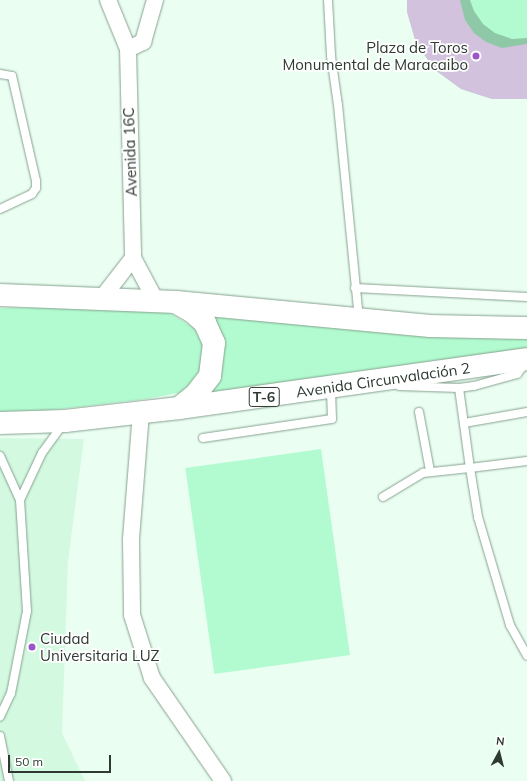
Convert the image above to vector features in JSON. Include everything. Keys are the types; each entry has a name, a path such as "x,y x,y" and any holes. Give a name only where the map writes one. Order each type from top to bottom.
{"highway":[{"path":"0,295 166,301 430,326 527,328"},
{"path":"166,301 194,312 206,323 214,343 210,376 200,390 179,408"},
{"name":"Avenida Circunvalación 2","path":"0,422 65,421 179,408 527,360"}],"street":[{"name":"Avenida 16C","path":"108,0 128,49 133,258 166,301"},
{"path":"128,49 143,42 155,0"},
{"path":"102,298 133,258"},
{"path":"141,412 131,540 132,615 152,678 223,781"}],"lane":[{"path":"328,0 331,56 338,105 359,319"},
{"path":"0,74 12,76 36,181 36,188 32,194 0,209"},
{"path":"355,288 527,297"},
{"path":"377,381 395,386 459,388 508,378 523,370 527,360"},
{"path":"203,438 332,419 330,388"},
{"path":"459,388 478,517 510,625 527,656"},
{"path":"419,412 430,471"},
{"path":"464,423 527,412"},
{"path":"20,500 42,453 65,421"},
{"path":"0,456 20,500 27,611 11,693 0,717"},
{"path":"383,497 414,477 430,471 527,462"},
{"path":"0,736 9,781"}],"shaded area":[{"name":"Ciudad Universitaria LUZ","path":"0,438 84,439 68,561 62,733 85,781 0,781"}],"green space":[{"name":"Plaza de Toros Monumental de Maracaibo","path":"407,0 527,0 527,99 492,99 461,89 435,70 416,43 407,12"},
{"path":"102,307 166,311 194,328 204,346 207,365 183,392 146,399 43,411 0,412 0,308"},
{"path":"205,313 527,338 527,348 205,399 221,379 222,362"},
{"path":"321,449 350,655 214,674 185,468"}],"building":[{"name":"Plaza de Toros Monumental de Maracaibo","path":"407,0 460,0 465,20 474,33 486,42 502,48 527,44 527,99 492,99 461,89 435,70 416,43 407,12"}],"place":[{"name":"Plaza de Toros Monumental de Maracaibo","path":"476,56"},
{"name":"Ciudad Universitaria LUZ","path":"32,647"}]}
